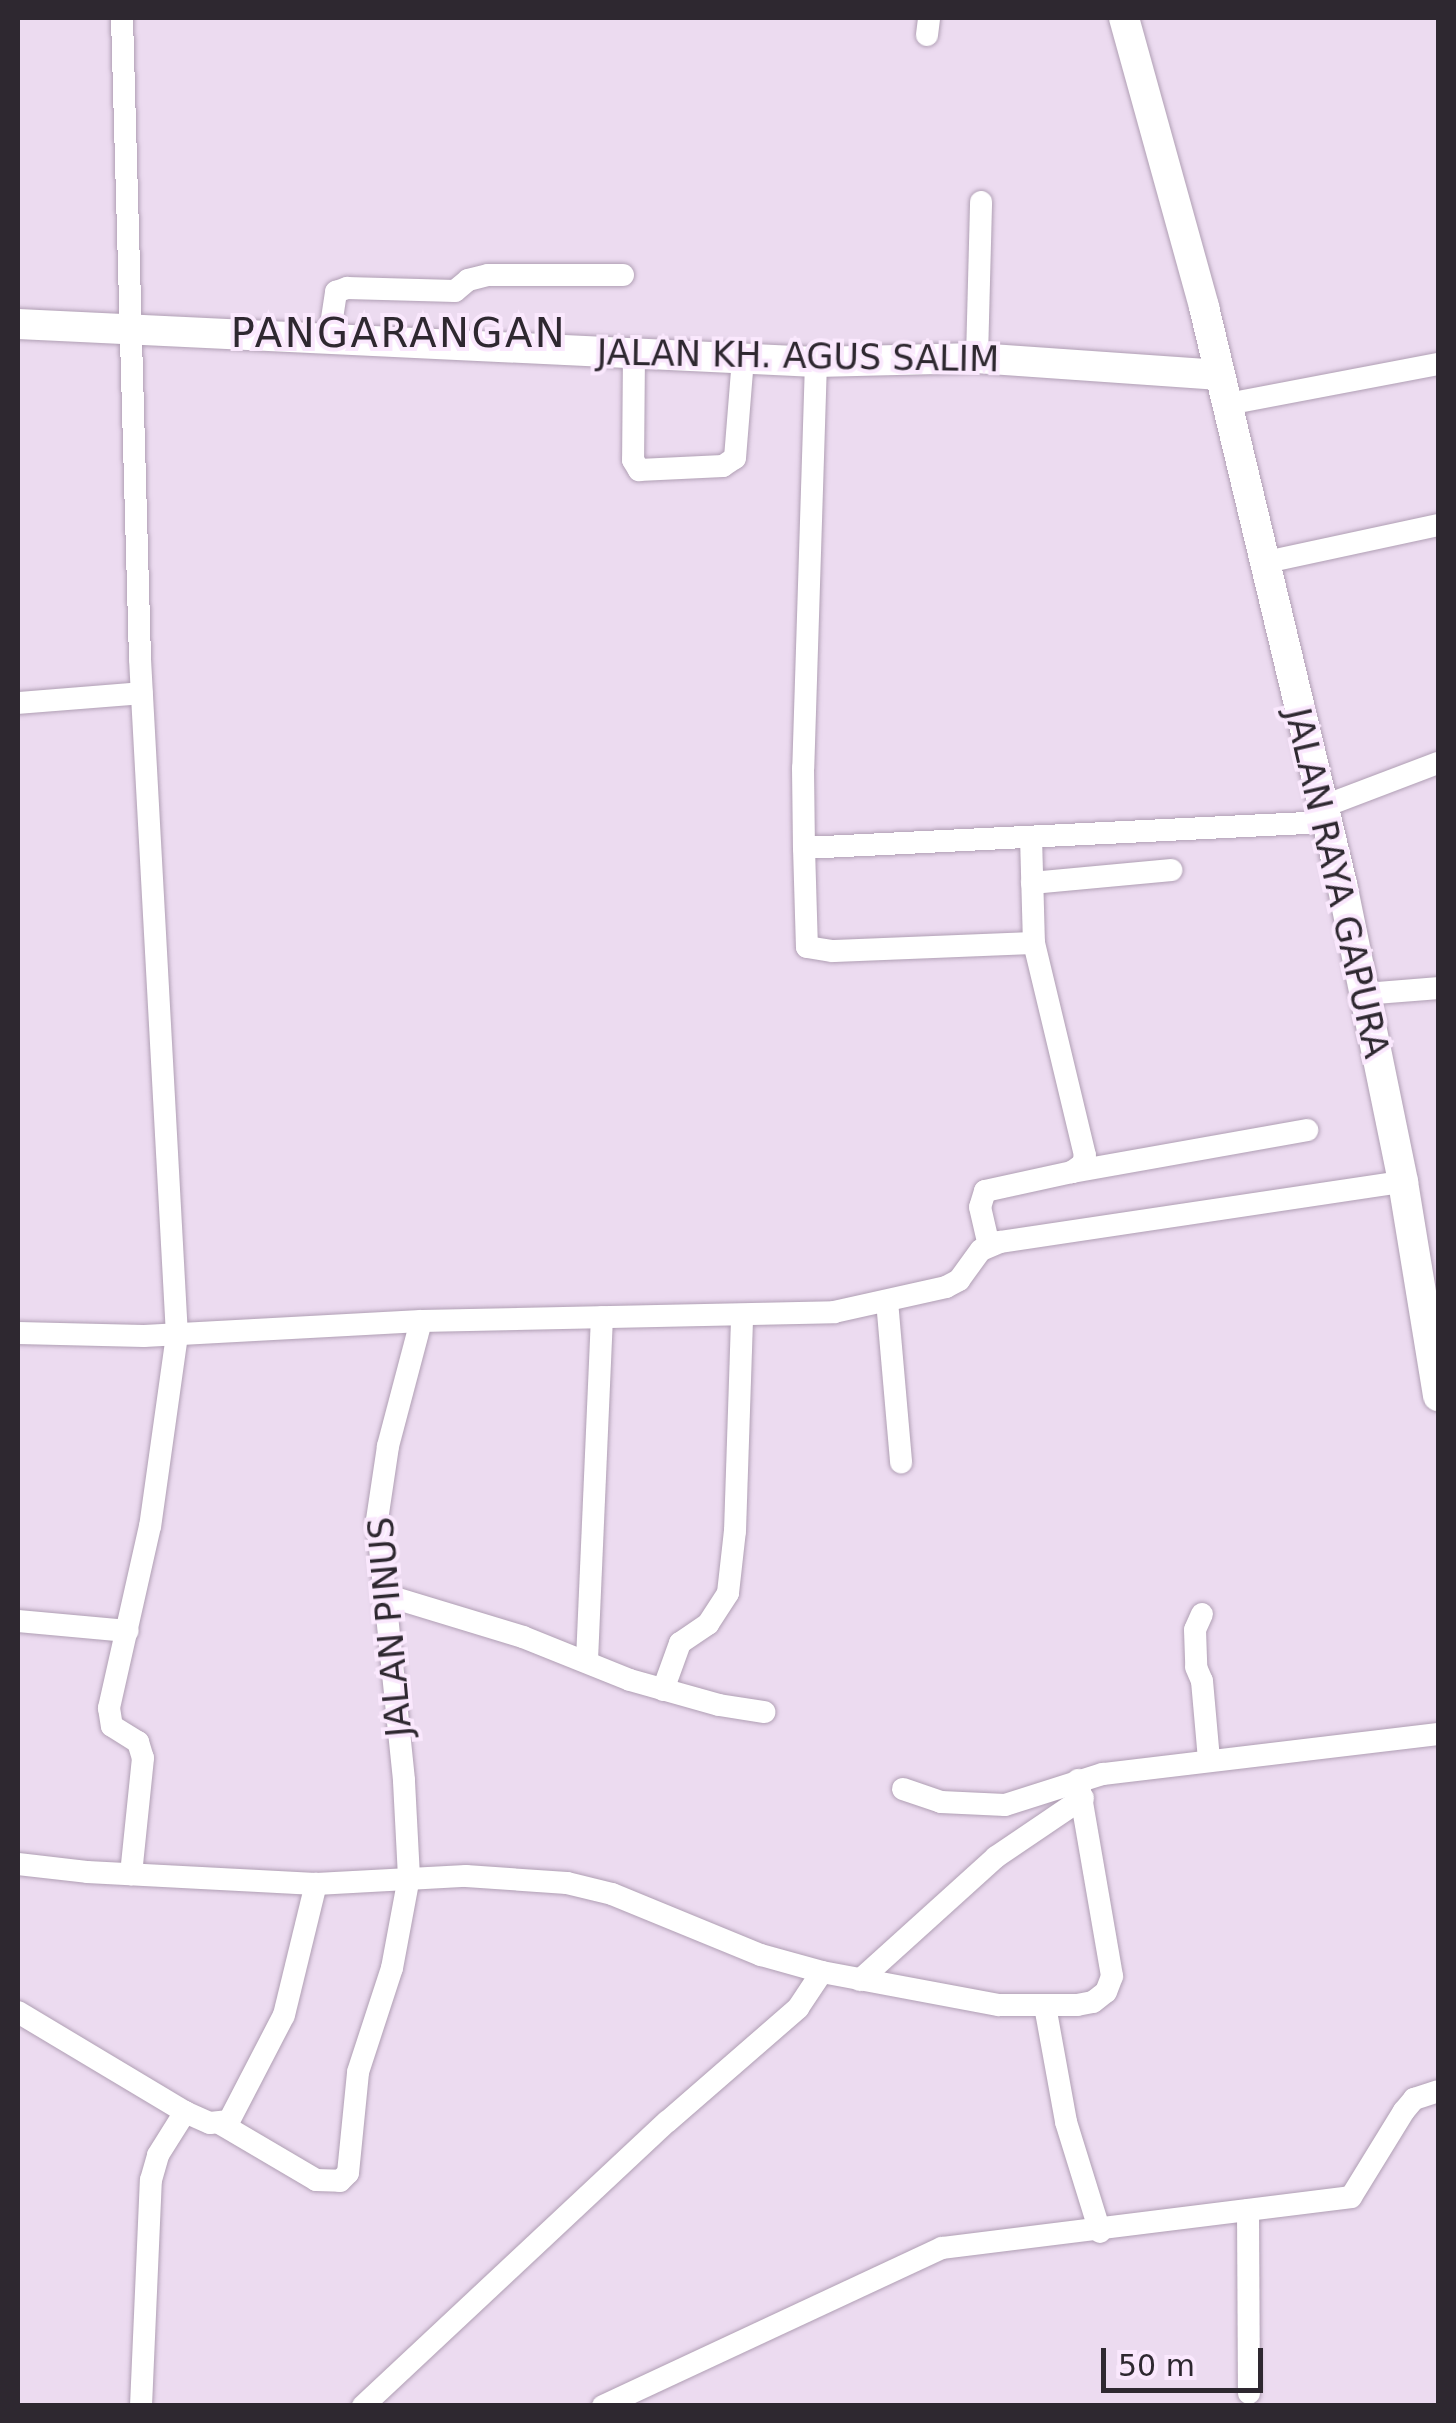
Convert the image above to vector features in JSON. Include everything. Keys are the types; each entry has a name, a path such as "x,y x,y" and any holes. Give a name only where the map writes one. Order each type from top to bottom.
{"main road":[{"name":"JALAN RAYA GAPURA","path":"1124,18 1228,404 1262,563 1324,815 1404,1182 1438,1396"},
{"name":"JALAN KH. AGUS SALIM","path":"18,324 816,362 976,358 1219,374"}],"street":[{"path":"122,18 142,693 177,1335 150,1526 108,1715 112,1726 141,1748 131,1874"},
{"path":"976,358 981,202"},
{"path":"329,338 336,292 347,288 455,291 468,280 488,275 623,275"},
{"path":"634,353 632,460 638,470 724,466 735,458 743,359"},
{"path":"816,362 803,768 808,947 833,951 1034,943"},
{"path":"1228,404 1438,364"},
{"path":"1262,563 1438,524"},
{"path":"18,703 142,693"},
{"path":"804,848 1031,837 1324,815 1438,762"},
{"path":"1031,837 1034,943 1085,1155 1083,1164 1072,1172"},
{"path":"1032,883 1171,870"},
{"path":"1364,994 1438,988"},
{"path":"989,1246 980,1206 986,1192 1072,1172 1307,1130"},
{"path":"18,1333 177,1335 421,1321 794,1316 888,1302 946,1287 959,1280 989,1246 1404,1182"},
{"path":"888,1302 900,1462"},
{"path":"663,1690 680,1644 708,1624 728,1593 735,1531 742,1316"},
{"path":"587,1660 602,1317"},
{"name":"JALAN PINUS","path":"221,2124 316,2180 340,2181 348,2173 358,2072 392,1968 409,1877 378,1494 421,1321"},
{"path":"385,1595 587,1660 663,1690 764,1712"},
{"path":"1202,1614 1196,1630 1196,1667 1202,1681 1208,1759"},
{"path":"18,1621 128,1630"},
{"path":"903,1789 941,1802 988,1807 1208,1759 1438,1734"},
{"path":"363,2406 666,2122 798,2008 1080,1788"},
{"path":"18,1864 316,1884 409,1877 516,1877 566,1883 612,1894 762,1955 843,1976 999,2005 1045,2006 1093,2002 1106,1992 1112,1976 1080,1788"},
{"path":"18,2012 186,2112 221,2124 235,2112 284,2016 316,1884"},
{"path":"1045,2006 1066,2122 1100,2232"},
{"path":"603,2406 942,2248 1100,2232 1351,2197 1404,2111 1414,2099 1438,2090"},
{"path":"141,2406 150,2180 158,2155 186,2112"},
{"path":"1248,2210 1249,2394"}],"district":[{"name":"PANGARANGAN","path":"399,333"}]}
